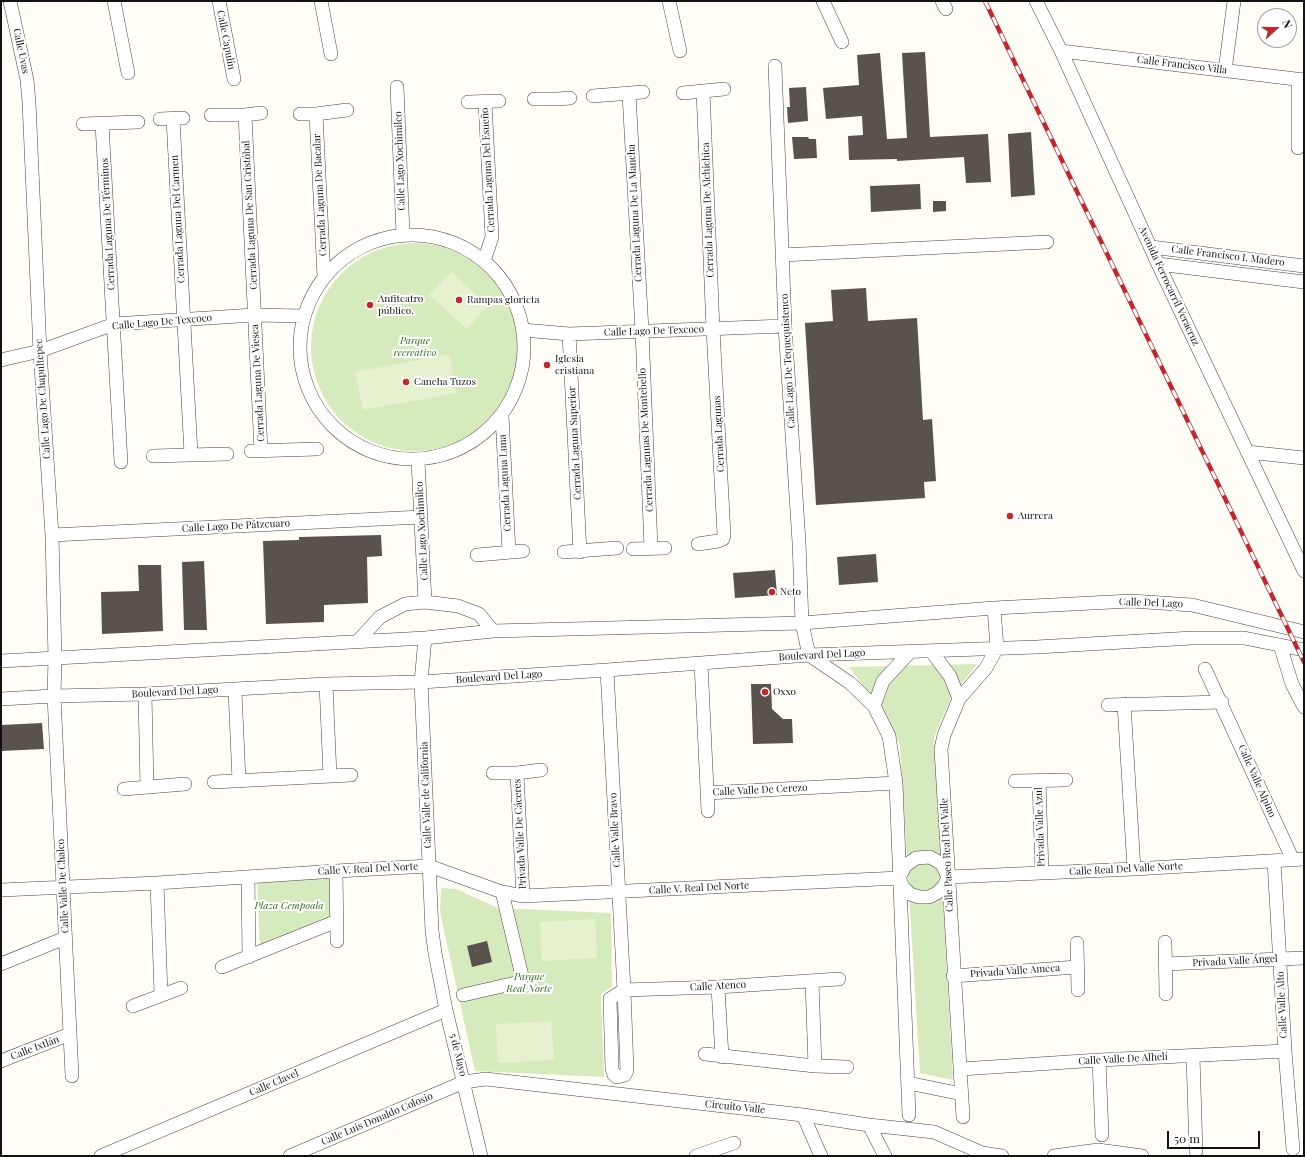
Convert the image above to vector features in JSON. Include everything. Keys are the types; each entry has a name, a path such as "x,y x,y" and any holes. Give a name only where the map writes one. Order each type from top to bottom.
{"street":[{"name":"Calle Uvas","path":"10,1 27,80 29,102"},
{"path":"114,1 128,73"},
{"name":"Calle Capulín","path":"219,1 234,79"},
{"path":"321,1 331,54"},
{"path":"669,1 680,51"},
{"path":"823,1 842,42"},
{"name":"Avenida Ferrocarril Veracruz","path":"1036,1 1061,51 1158,264 1304,571"},
{"path":"1225,71 1234,1"},
{"name":"Calle Francisco Villa","path":"1061,51 1301,80"},
{"name":"Calle Lago De Tequequistenco","path":"775,66 785,326 799,542 802,623 808,655"},
{"path":"1298,148 1301,80"},
{"name":"Calle Lago Xochimilco","path":"397,87 403,235"},
{"path":"683,92 724,90"},
{"name":"Cerrada Laguna De Alchichica","path":"703,91 713,329"},
{"path":"592,96 643,92"},
{"name":"Cerrada Laguna De La Mancha","path":"629,94 642,331"},
{"path":"534,99 570,98"},
{"name":"Cerrada Laguna Del Esueño","path":"468,102 499,101"},
{"name":"Calle Lago De Chapultepec","path":"29,102 40,351 52,534 55,658 54,696"},
{"name":"Cerrada Laguna Del Esueño","path":"484,261 492,237 485,102"},
{"path":"300,114 316,114 348,110"},
{"path":"211,115 245,115 261,113"},
{"name":"Cerrada Laguna De Bacalar","path":"316,114 324,277"},
{"name":"Cerrada Laguna De San Cristóbal","path":"245,115 254,315"},
{"name":"Cerrada Laguna Del Carmen","path":"172,119 191,454"},
{"path":"83,124 138,122"},
{"name":"Cerrada Laguna De Términos","path":"102,124 121,462"},
{"path":"403,235 432,237 460,246 484,261 502,281 516,304 523,330 524,357 518,384 507,408 502,415 469,445 445,456 418,460 392,458 366,450 343,437 324,418 310,395 302,369 299,342 304,316 312,295 324,277 346,256 373,241 403,235"},
{"path":"782,255 1047,242"},
{"name":"Calle Francisco I. Madero","path":"1151,247 1304,266"},
{"name":"Calle Francisco I. Madero","path":"1158,264 1304,282"},
{"name":"Calle Lago De Texcoco","path":"1,360 40,351 114,324 254,315 304,316"},
{"name":"Cerrada Laguna De Viesca","path":"254,315 256,451 317,448"},
{"name":"Calle Lago De Texcoco","path":"523,330 569,334 785,326"},
{"name":"Cerrada Lagunas","path":"698,544 718,542 723,539 724,535 713,329"},
{"name":"Cerrada Lagunas De Montebello","path":"642,331 651,548"},
{"name":"Cerrada Laguna Superior","path":"569,334 580,552"},
{"name":"Cerrada Laguna Luna","path":"502,415 509,552"},
{"path":"1247,452 1304,458"},
{"path":"153,456 227,454"},
{"name":"Calle Lago Xochimilco","path":"418,460 425,602"},
{"name":"Calle Lago De Pátzcuaro","path":"52,534 420,517"},
{"path":"564,552 580,552 617,548"},
{"path":"633,549 665,548"},
{"path":"476,554 523,551"},
{"name":"Calle Del Lago","path":"994,608 1131,601 1192,605 1304,632"},
{"path":"358,641 380,617 405,604 425,602 458,606 479,614 493,631"},
{"path":"1,661 425,638 493,631 802,623 994,608"},
{"name":"Calle Paseo Real Del Valle","path":"963,1117 961,1069 953,976 941,749 944,735 959,699 986,668 996,648 994,608"},
{"path":"1244,638 1246,618"},
{"name":"Calle Valle de California","path":"425,638 421,682 432,931 435,953"},
{"path":"996,648 1192,638 1244,638 1304,650"},
{"path":"1280,645 1292,684 1304,708"},
{"name":"Boulevard Del Lago","path":"1,700 54,696 235,690 326,684 421,682 808,655 996,648"},
{"path":"931,651 950,676 959,699"},
{"path":"874,706 883,681 910,652"},
{"path":"808,655 850,683 874,706 889,736 896,783 909,1115"},
{"name":"Calle Valle De Cerezo","path":"701,663 707,794 896,783"},
{"name":"Calle Valle Alpino","path":"1205,669 1298,859"},
{"name":"Calle Valle Bravo","path":"607,670 624,990 627,1070 625,1075 617,1077 614,1075 612,1069 610,999 624,990"},
{"path":"326,684 330,776"},
{"path":"235,690 239,781"},
{"path":"145,694 148,787"},
{"name":"Calle Valle De Chalco","path":"54,696 72,1076"},
{"path":"1108,705 1222,702"},
{"path":"1124,704 1134,869"},
{"name":"Privada Valle De Cáceres","path":"493,773 517,773 541,770"},
{"name":"Privada Valle De Cáceres","path":"517,773 523,896"},
{"path":"214,782 351,775"},
{"name":"Privada Valle Azul","path":"1015,781 1066,780"},
{"name":"Privada Valle Azul","path":"1039,781 1042,873"},
{"path":"124,789 185,784"},
{"path":"707,794 708,811"},
{"path":"930,857 942,864 948,876 944,886 937,893 929,897 919,897 910,894 902,887 899,878 904,866 916,858 930,857"},
{"name":"Calle Real Del Valle Norte","path":"948,876 1134,869 1298,859"},
{"name":"Calle Valle Alto","path":"1274,861 1285,1051 1294,1149"},
{"name":"Calle V. Real Del Norte","path":"1,890 63,886 157,883 429,866 502,892 523,896 899,878"},
{"path":"336,871 337,941"},
{"path":"248,877 249,957"},
{"path":"157,883 161,994"},
{"path":"463,995 520,982 522,976 502,892"},
{"path":"222,967 337,921"},
{"path":"1,964 65,938"},
{"path":"1077,942 1078,990"},
{"path":"1164,942 1166,994"},
{"name":"5 de Mayo","path":"435,953 446,1010 481,1156"},
{"name":"Privada Valle Ángel","path":"1165,964 1304,958"},
{"name":"Privada Valle Ameca","path":"953,976 1077,967"},
{"name":"Calle Atenco","path":"624,990 718,987 839,979"},
{"path":"812,981 815,1066"},
{"path":"718,987 722,1056"},
{"path":"133,1006 161,994 181,988"},
{"name":"Calle Clavel","path":"101,1156 446,1010"},
{"name":"Calle Ixtlán","path":"1,1061 70,1034"},
{"name":"Calle Valle De Alhelí","path":"961,1069 1099,1060 1285,1051"},
{"path":"705,1054 815,1066 847,1067"},
{"path":"1193,1056 1196,1151"},
{"path":"1099,1060 1102,1135"},
{"name":"Circuito Valle","path":"464,1082 486,1079 803,1115 869,1125 934,1132 983,1154 1002,1156"},
{"name":"Calle Luis Donaldo Colosio","path":"290,1156 464,1082"},
{"path":"908,1083 962,1094"},
{"path":"803,1115 821,1156"},
{"path":"869,1125 885,1156"},
{"path":"934,1132 964,1156"},
{"path":"696,1156 734,1143"},
{"path":"1054,1156 1099,1153 1142,1156"}],"green space":[{"name":"Parque recreativo","path":"415,243 435,245 455,251 481,267 495,281 511,307 517,327 519,347 517,367 511,387 495,413 481,427 455,443 435,449 415,451 395,449 375,443 349,427 335,413 319,387 313,367 311,347 313,327 319,307 335,281 349,267 375,251 395,245"},
{"name":"Rampas glorieta","path":"451,272 488,305 467,329 429,295"},
{"name":"Cancha Tuzos","path":"449,354 456,393 363,410 355,372"},
{"path":"977,664 952,696 934,737 953,1080 920,1073 900,745 886,715 849,667"},
{"name":"Plaza Cempoala","path":"332,874 333,919 260,950 257,879"},
{"name":"Parque Real Norte","path":"441,888 456,889 498,908 611,913 612,986 601,994 604,1077 475,1071 440,912"},
{"path":"595,919 597,958 542,961 540,922"},
{"path":"551,1021 554,1060 498,1063 496,1024"}],"building":[{"path":"925,52 930,137 988,134 991,182 966,183 964,157 897,161 897,159 849,160 848,136 863,135 862,116 826,119 823,88 859,85 857,55 880,53 887,139 907,138 902,53"},
{"path":"806,87 808,121 788,123 787,107 790,107 789,88"},
{"path":"1031,132 1035,195 1011,197 1008,134"},
{"path":"792,137 808,137 809,139 816,139 817,158 794,159"},
{"path":"920,184 921,209 871,212 870,186"},
{"path":"933,201 946,201 946,211 933,212"},
{"path":"866,288 868,321 917,318 923,420 932,419 936,481 924,482 925,498 816,505 805,323 833,321 831,290"},
{"path":"381,535 382,556 367,557 368,603 324,605 324,622 266,624 263,541 299,540 299,537"},
{"path":"876,554 878,582 839,585 837,557"},
{"path":"204,561 207,630 184,630 182,562"},
{"path":"138,565 161,565 163,631 102,634 101,592 139,591"},
{"path":"775,570 777,595 735,598 733,573"},
{"path":"751,684 771,684 772,709 783,719 792,719 793,743 753,744"},
{"path":"42,723 44,749 1,751 1,725"},
{"path":"487,941 492,962 472,967 467,946"}],"railway":[{"path":"985,1 1304,662"}],"place":[{"name":"Rampas glorieta","path":"459,300"},
{"name":"Anfiteatro público.","path":"370,305"},
{"name":"Iglesia cristiana","path":"547,365"},
{"name":"Cancha Tuzos","path":"406,382"},
{"name":"Aurrera","path":"1010,516"},
{"name":"Neto","path":"772,592"},
{"name":"Oxxo","path":"765,692"}]}
